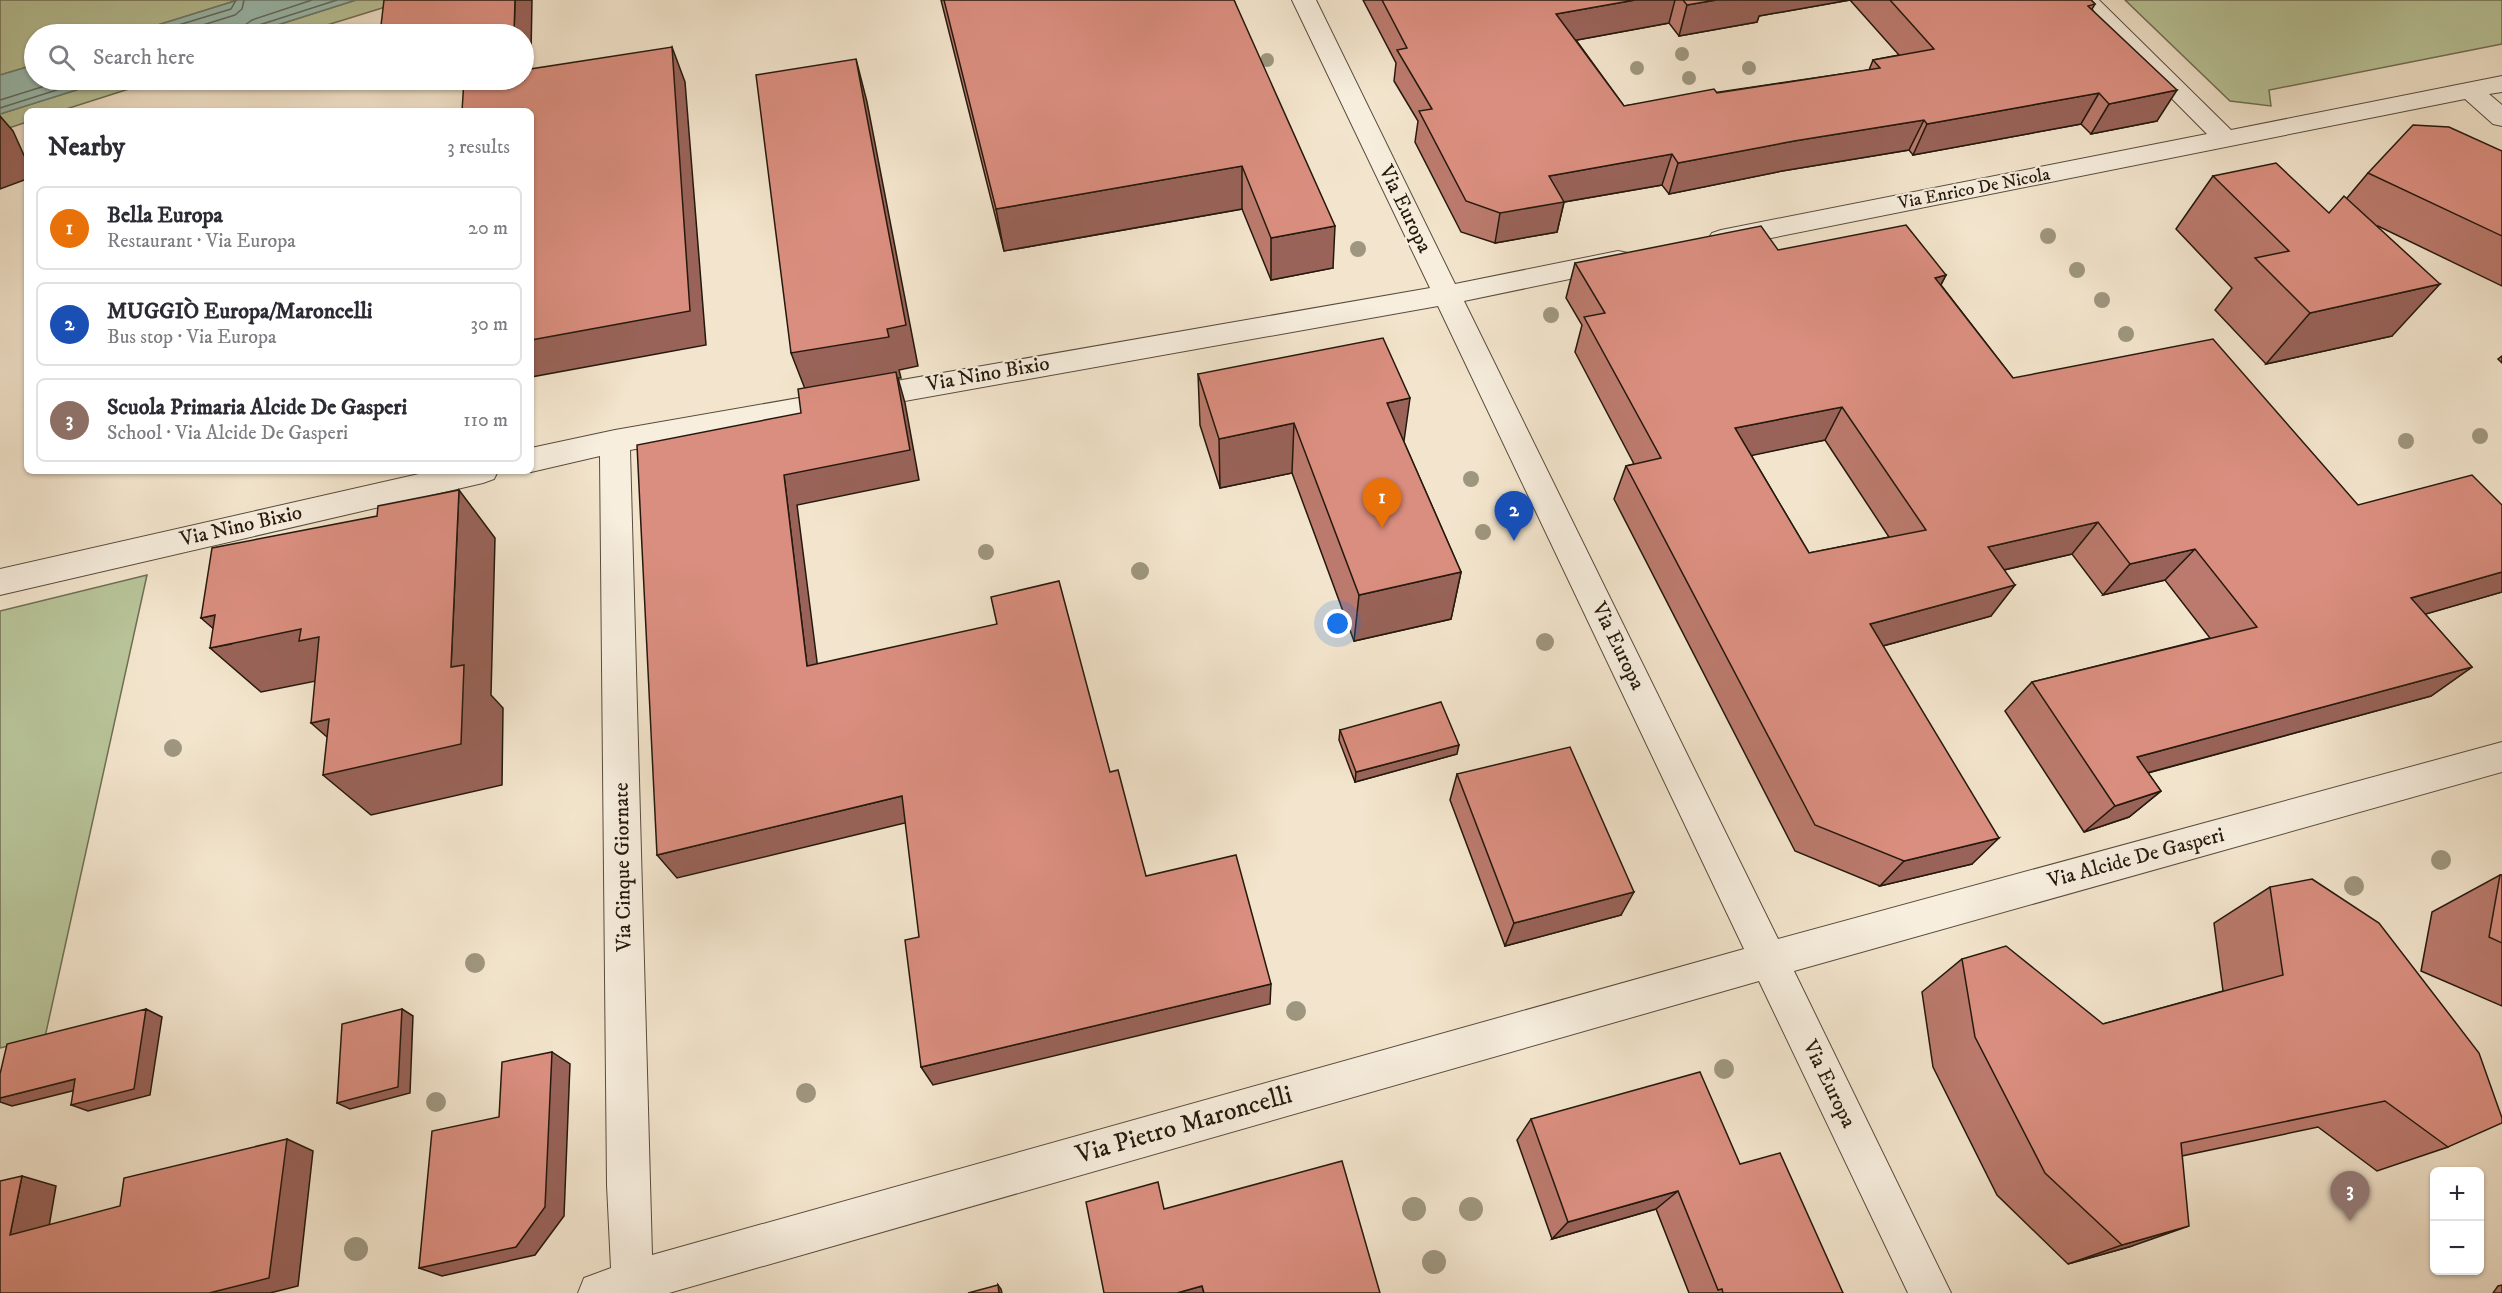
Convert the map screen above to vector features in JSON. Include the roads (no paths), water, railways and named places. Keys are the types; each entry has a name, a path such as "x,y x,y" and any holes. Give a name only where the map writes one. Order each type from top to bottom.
{"street":[{"name":"Via Europa","path":"1304,0 1930,1293"},
{"path":"2086,0 2226,139"},
{"name":"Via Enrico De Nicola","path":"1692,245 2502,84"},
{"path":"2469,90 2502,118"},
{"path":"1447,295 1646,254"},
{"name":"Via Nino Bixio","path":"534,459 615,441 1447,295"},
{"name":"Via Cinque Giornate","path":"615,441 628,1185 622,1290"},
{"name":"Via Nino Bixio","path":"0,582 470,474"},
{"name":"Via Alcide De Gasperi","path":"1770,961 2502,757"},
{"name":"Via Pietro Maroncelli","path":"622,1290 780,1239 1770,961"}],"water":[{"path":"238,0 356,0 280,24 161,24"},
{"path":"24,68 24,90 76,90 0,114 0,75"}],"place":[{"name":"Bella Europa","path":"1382,528"},
{"name":"MUGGIÒ Europa/Maroncelli","path":"1514,541"},
{"name":"Scuola Primaria Alcide De Gasperi","path":"2350,1221"}]}
